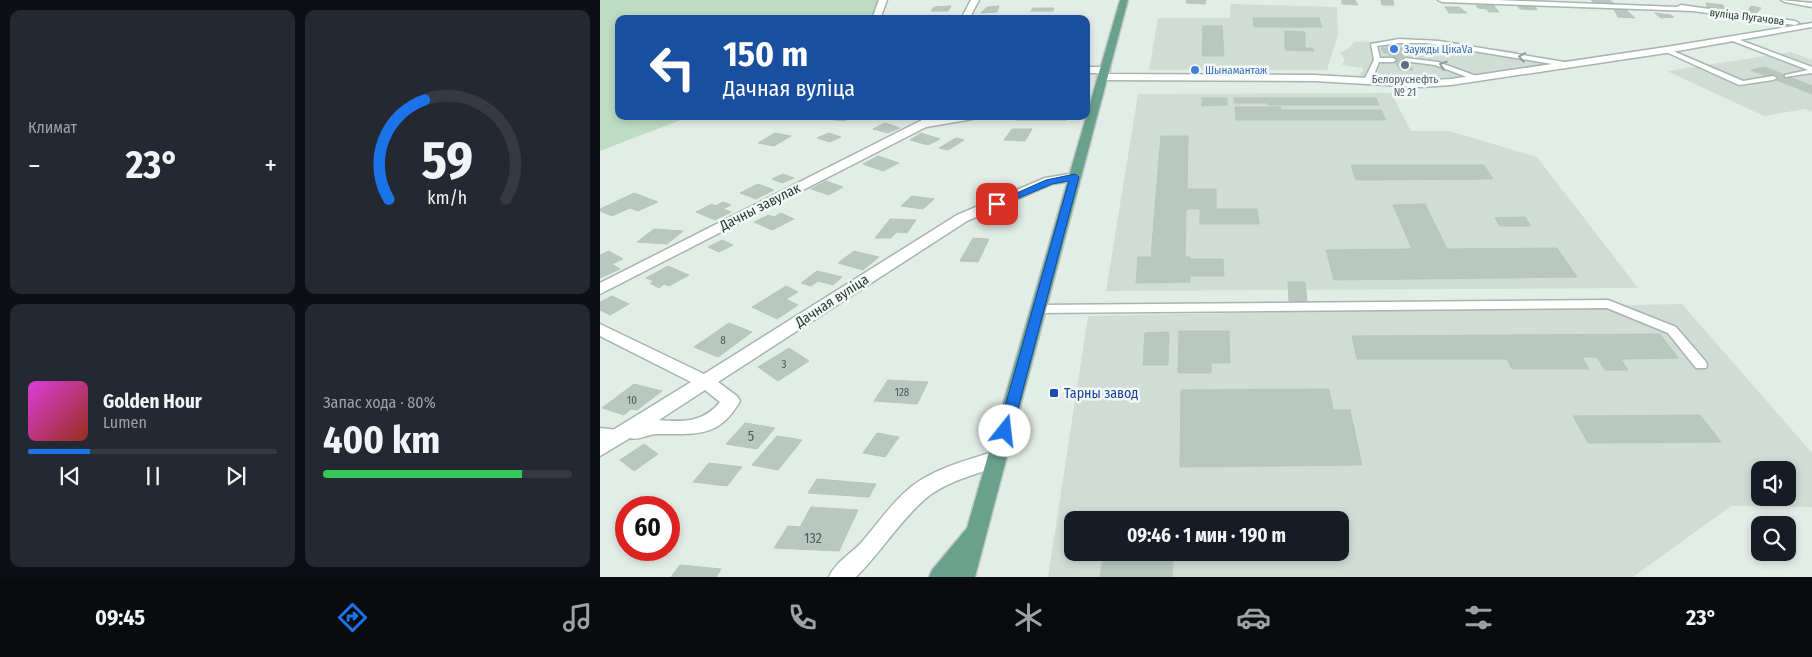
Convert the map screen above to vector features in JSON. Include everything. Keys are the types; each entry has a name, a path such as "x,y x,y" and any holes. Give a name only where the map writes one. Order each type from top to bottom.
{"main road":[{"path":"1090,111 1103,74 1124,0"},
{"path":"964,577 1075,177 1088,120"},
{"path":"940,577 978,528"}],"street":[{"path":"877,15 883,0"},
{"path":"967,15 975,0"},
{"path":"1442,0 1690,10"},
{"name":"вуліца Пугачова","path":"1653,0 1690,10 1812,25"},
{"path":"1785,0 1812,5"},
{"path":"1090,71 1103,74 1368,80 1421,84 1570,65 1812,25"},
{"name":"Дачны завулак","path":"600,289 931,120"},
{"name":"Дачны завулак","path":"920,126 952,120"},
{"name":"Дачная вуліца","path":"600,448 962,218 1049,182 1075,177"},
{"path":"600,329 706,382 731,401 725,411 714,421 690,428 654,427 621,435"},
{"path":"840,577 867,551 894,517 919,492 950,475 996,459"}],"lane":[{"path":"1732,39 1812,70"},
{"path":"1368,80 1376,60 1373,45 1386,41 1444,43 1570,65"},
{"path":"1666,50 1742,83 1773,78"},
{"path":"1376,60 1393,60"},
{"path":"1406,60 1436,62 1478,78"},
{"path":"1787,76 1812,70"},
{"path":"1039,309 1608,304 1672,330 1701,364"},
{"path":"600,433 621,435"}],"shaded area":[{"path":"1230,4 1337,7 1338,35 1327,70 1149,70 1158,18 1230,18"},
{"path":"1442,41 1492,51 1492,48 1518,51 1517,55 1563,62 1446,80 1422,81 1358,77 1363,71 1362,68 1342,65 1345,60 1340,53 1349,48 1354,42"},
{"path":"1791,52 1812,60 1812,112 1805,109 1764,116 1667,71"},
{"path":"1391,93 1411,131 1449,131 1537,157 1638,288 1106,291 1138,94"},
{"path":"1682,304 1812,453 1812,507 1731,506 1633,577 1048,577 1088,316"}],"green space":[{"path":"600,0 881,0 875,15 615,15 615,120 681,120 600,151"}],"building":[{"path":"1187,0 1206,0 1205,4 1186,3"},
{"path":"1342,0 1355,0 1358,5 1342,4"},
{"path":"1381,0 1393,0 1394,5 1382,5"},
{"path":"1591,0 1610,0 1615,4 1595,4"},
{"path":"1706,3 1723,5 1724,10 1707,7"},
{"path":"1476,5 1493,5 1499,12 1489,12 1487,9 1478,8"},
{"path":"1517,5 1534,5 1537,10 1520,9"},
{"path":"951,6 948,11 931,11 934,7"},
{"path":"999,6 997,12 981,13 987,7"},
{"path":"1751,6 1761,8 1756,14 1747,12"},
{"path":"1445,7 1459,7 1467,13 1449,13"},
{"path":"1033,8 1054,8 1053,11 1031,11"},
{"path":"1614,9 1626,10 1635,18 1618,17"},
{"path":"1655,13 1670,15 1674,17 1661,18"},
{"path":"1253,18 1319,18 1322,27 1254,27"},
{"path":"1203,26 1222,26 1224,56 1202,56"},
{"path":"1285,31 1305,32 1305,48 1313,48 1314,51 1285,50"},
{"path":"1381,48 1402,48 1405,53 1384,53"},
{"path":"1388,53 1401,53 1413,70 1400,70"},
{"path":"1765,67 1812,86 1812,94 1751,70"},
{"path":"1202,98 1227,98 1227,105 1202,106"},
{"path":"1234,98 1376,98 1379,105 1268,105 1268,103 1235,103"},
{"path":"1235,107 1280,107 1281,110 1381,110 1386,120 1236,120"},
{"path":"885,123 900,128 888,133 873,129"},
{"path":"1012,129 1032,129 1025,141 1004,140"},
{"path":"775,133 791,136 774,146 758,143"},
{"path":"829,133 841,137 830,142 817,138"},
{"path":"921,133 940,139 928,145 910,140"},
{"path":"1161,136 1188,136 1187,189 1216,189 1216,209 1186,209 1185,257 1151,257"},
{"path":"956,138 964,140 948,150 939,148"},
{"path":"878,156 899,163 883,171 863,164"},
{"path":"1351,165 1484,165 1493,179 1356,180"},
{"path":"783,174 794,178 782,183 772,179"},
{"path":"826,181 843,187 829,195 811,189"},
{"path":"758,184 774,190 756,199 740,193"},
{"path":"634,193 658,202 638,211 630,208 612,216 600,211 600,209"},
{"path":"912,196 934,199 923,209 901,206"},
{"path":"723,202 731,205 723,209 731,212 715,220 696,212 712,204 715,206"},
{"path":"1425,204 1447,249 1557,248 1577,277 1334,280 1326,250 1412,249 1393,205"},
{"path":"1200,209 1257,209 1259,224 1200,224"},
{"path":"781,213 794,219 772,230 754,222 769,215 774,217"},
{"path":"1525,217 1531,226 1500,226 1495,218"},
{"path":"890,219 916,220 907,233 897,232 891,238 875,238"},
{"path":"654,229 683,231 667,244 637,242"},
{"path":"973,238 989,239 978,262 960,261"},
{"path":"722,240 733,245 719,252 708,247"},
{"path":"609,251 623,259 612,264 620,269 600,278 600,255"},
{"path":"854,251 879,257 863,270 838,263"},
{"path":"1138,257 1190,257 1190,282 1136,283"},
{"path":"1190,259 1223,259 1224,276 1190,276"},
{"path":"668,266 689,275 669,286 664,284 659,288 650,283 654,281 646,278"},
{"path":"817,271 842,277 833,285 818,281 811,286 801,283"},
{"path":"1288,282 1305,282 1307,302 1289,301"},
{"path":"786,286 798,292 786,299 798,305 777,319 752,307"},
{"path":"612,296 629,304 610,315 600,310 600,302"},
{"path":"729,323 752,332 718,357 694,347"},
{"path":"1179,331 1229,331 1230,363 1211,363 1211,373 1178,373"},
{"path":"1169,332 1168,365 1143,365 1145,333"},
{"path":"1660,334 1678,358 1621,359 1628,370 1605,370 1597,357 1582,357 1589,369 1512,369 1507,359 1357,359 1352,336"},
{"path":"789,348 809,361 778,381 758,367"},
{"path":"888,380 928,382 917,404 874,401"},
{"path":"634,384 662,391 637,410 631,409 624,415 602,408"},
{"path":"1329,389 1333,410 1350,410 1362,465 1180,467 1181,390"},
{"path":"1700,415 1721,442 1588,443 1573,416"},
{"path":"745,423 775,428 757,449 726,444"},
{"path":"877,433 899,437 885,457 863,453"},
{"path":"777,436 802,440 778,470 752,465"},
{"path":"644,444 658,454 634,471 620,460"},
{"path":"709,463 742,467 727,486 693,482"},
{"path":"817,479 876,484 869,497 808,493"},
{"path":"811,507 858,510 839,551 774,548 788,526 800,527"},
{"path":"1103,561 1173,561 1172,577 1100,577"},
{"path":"680,565 721,569 716,577 671,577"}],"place":[{"name":"Заужды ЦікаVа","path":"1394,49"},
{"name":"Белоруснефть № 21","path":"1405,65"},
{"name":"Шынамантаж","path":"1195,70"},
{"name":"Тарны завод","path":"1054,393"}],"route":[{"path":"997,204 1049,182 1075,177 1005,431"}]}
